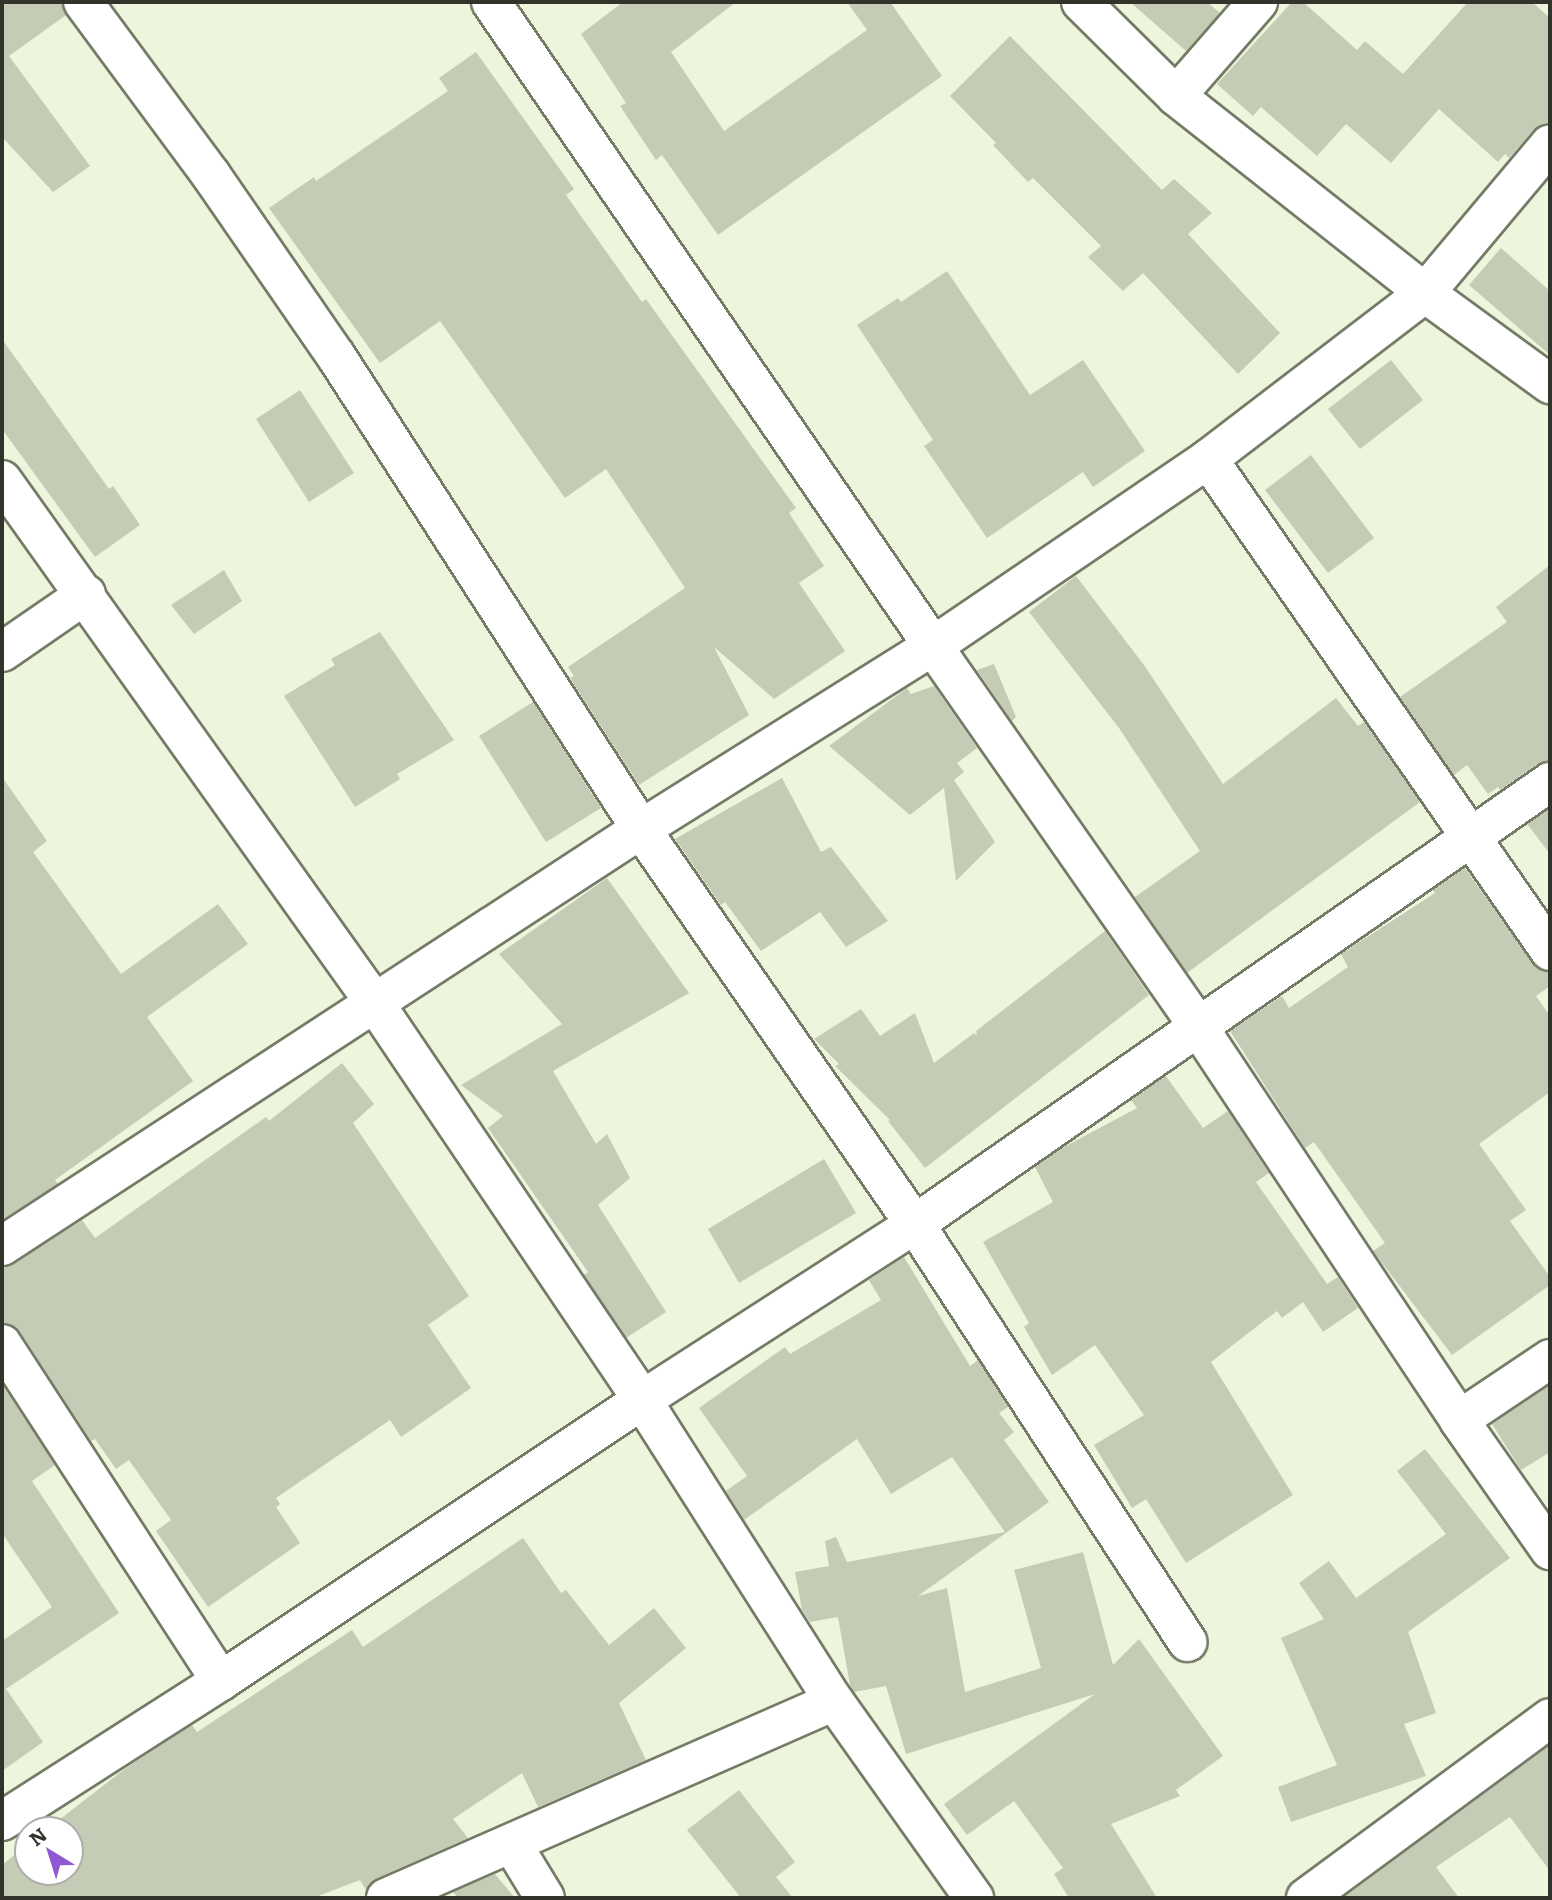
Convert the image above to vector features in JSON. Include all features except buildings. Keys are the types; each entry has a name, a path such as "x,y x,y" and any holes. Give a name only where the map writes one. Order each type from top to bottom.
{"street":[{"path":"83,2 211,175 336,356 641,829 915,1224 1188,1642"},
{"path":"491,2 1197,1025 1459,1420 1550,1550"},
{"path":"1081,2 1176,96 1425,292 1550,384"},
{"path":"1176,96 1258,2"},
{"path":"2,1246 641,829 933,646 1208,459 1425,292 1550,144"},
{"path":"1208,459 1468,837 1550,951"},
{"path":"2,480 86,594 374,1002 642,1400 834,1701 974,1898"},
{"path":"2,652 86,594"},
{"path":"2,1821 221,1681 642,1400 915,1224 1197,1025 1550,782"},
{"path":"2,1344 221,1681"},
{"path":"1459,1420 1550,1359"},
{"path":"386,1898 834,1701"},
{"path":"1306,1898 1550,1718"},
{"path":"512,1844 545,1898"}]}
